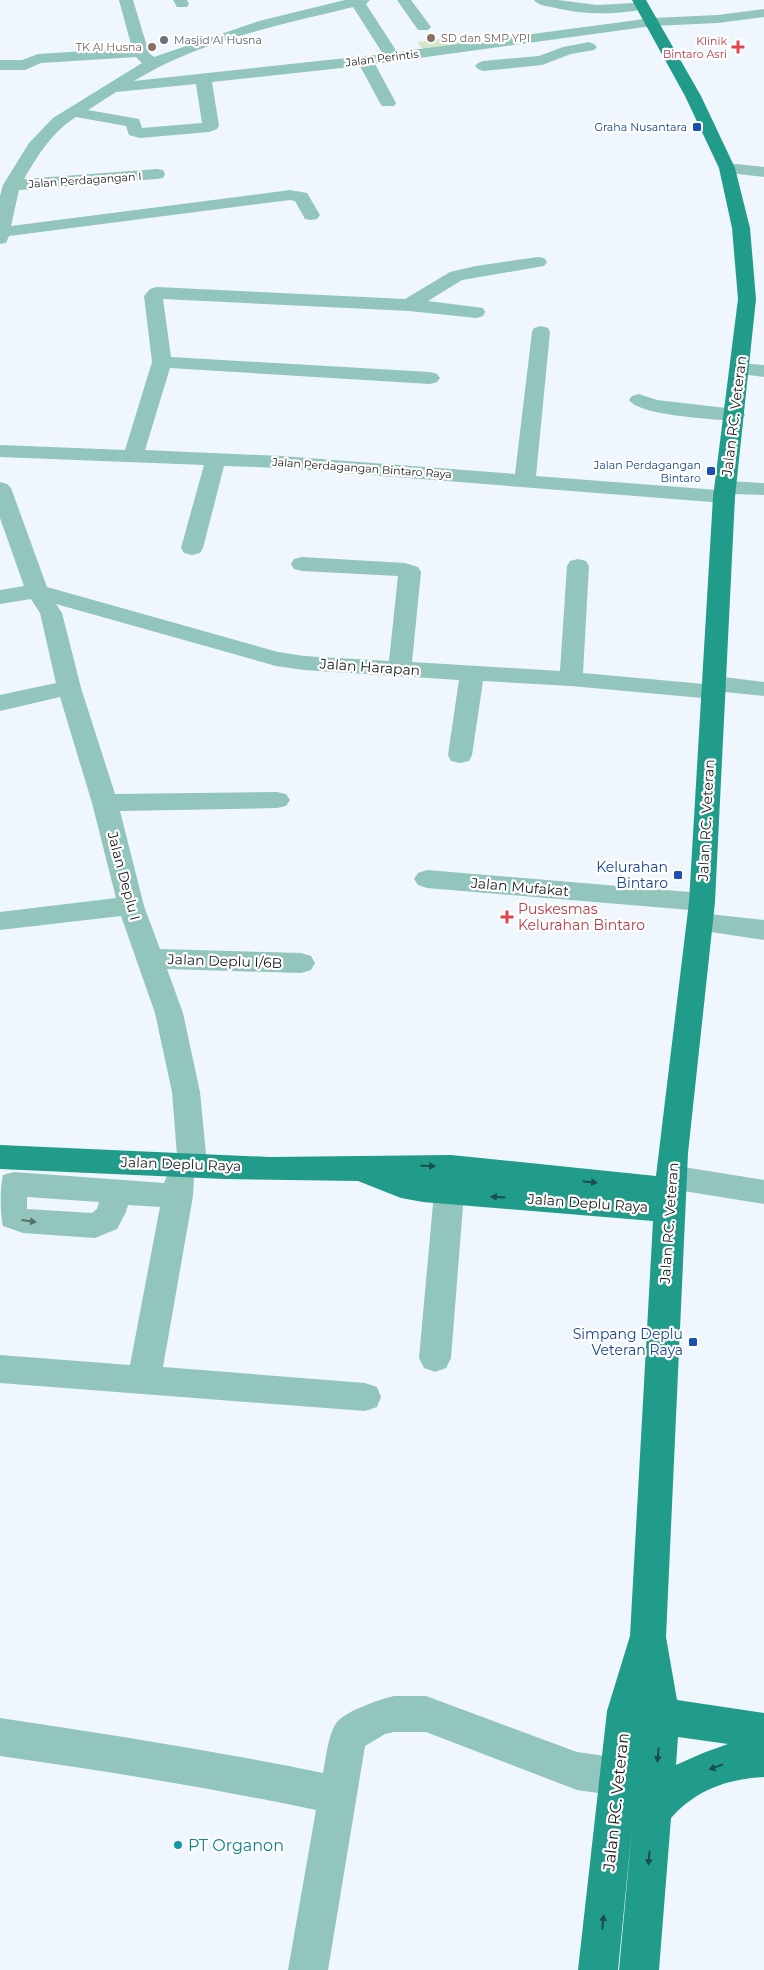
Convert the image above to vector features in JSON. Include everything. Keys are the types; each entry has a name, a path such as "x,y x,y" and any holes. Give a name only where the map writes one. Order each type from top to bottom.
{"main road":[{"name":"Jalan RC. Veteran","path":"639,1970 661,1716 648,1637 670,1192 701,912 725,492 747,299 741,228 727,168 693,96 652,33 641,3"},
{"name":"Jalan Deplu Raya","path":"9,1173 187,1165 362,1169 410,1166 451,1167 670,1192"},
{"name":"Jalan Deplu Raya","path":"362,1169 402,1186 448,1193 670,1192"},
{"name":"Jalan RC. Veteran","path":"598,1970 625,1711 648,1637"},
{"path":"625,1711 764,1731"},
{"path":"654,1809 665,1795 681,1782 721,1765 764,1758"}],"street":[{"path":"126,0 141,52 152,64"},
{"path":"404,0 423,27"},
{"path":"541,0 570,8 592,11 641,3"},
{"path":"360,1 393,57"},
{"name":"Jalan Perdagangan I","path":"1,235 2,212 12,185 35,147 59,121 152,64 184,50 332,4 360,1"},
{"name":"Jalan Perintis","path":"112,88 393,57 652,33 718,19 764,14"},
{"path":"483,66 542,60 568,50 603,45"},
{"path":"0,65 25,65 38,59 141,52"},
{"path":"365,61 388,103"},
{"path":"73,112 132,122 135,132 140,133 209,127 211,126 203,78"},
{"path":"727,168 764,172"},
{"name":"Jalan Perdagangan I","path":"12,185 157,174"},
{"path":"1,235 290,195 301,197 310,215"},
{"path":"409,305 456,276 476,271 538,262"},
{"path":"133,456 162,362 153,296 159,292 409,305 476,312"},
{"path":"525,480 541,332"},
{"path":"162,362 430,378"},
{"path":"740,370 764,371"},
{"path":"639,400 653,406 735,415"},
{"name":"Jalan Perdagangan Bintaro Raya","path":"0,451 282,462 525,480 725,492 764,489"},
{"path":"192,548 216,459"},
{"path":"0,488 37,590"},
{"path":"302,564 405,570 410,572 400,669"},
{"path":"571,679 578,566"},
{"name":"Jalan Harapan","path":"0,597 37,590 276,658 304,663 571,679 714,682"},
{"name":"Jalan Deplu I","path":"37,590 51,613 69,688 105,803 131,906 168,1013 186,1092 187,1165 178,1196 144,1380"},
{"path":"460,755 472,673"},
{"path":"714,682 764,674"},
{"path":"714,682 764,689"},
{"path":"0,703 69,688"},
{"path":"105,803 277,800"},
{"name":"Jalan Mufakat","path":"427,879 701,912 764,930"},
{"path":"0,921 131,906"},
{"name":"Jalan Deplu I/6B","path":"149,958 301,963"},
{"path":"9,1173 11,1206 14,1217 23,1221 95,1226 106,1222 111,1214 116,1191 178,1196"},
{"path":"670,1192 764,1192"},
{"path":"435,1358 448,1193"},
{"path":"0,1369 365,1397"},
{"path":"308,1970 347,1743 351,1734 378,1718 394,1714 426,1714 577,1771 619,1777"},
{"path":"0,1737 149,1759 338,1795"}],"green space":[{"path":"471,35 477,42 422,49 417,42"}],"place":[{"name":"SD dan SMP YPI","path":"431,38"},
{"name":"Masjid Al Husna","path":"164,40"},
{"name":"TK Al Husna","path":"152,47"},
{"name":"Klinik Bintaro Asri","path":"738,47"},
{"name":"Graha Nusantara","path":"697,127"},
{"name":"Jalan Perdagangan Bintaro","path":"711,471"},
{"name":"Kelurahan Bintaro","path":"678,875"},
{"name":"Puskesmas Kelurahan Bintaro","path":"507,917"},
{"name":"Simpang Deplu Veteran Raya","path":"693,1342"},
{"name":"PT Organon","path":"178,1845"}]}
